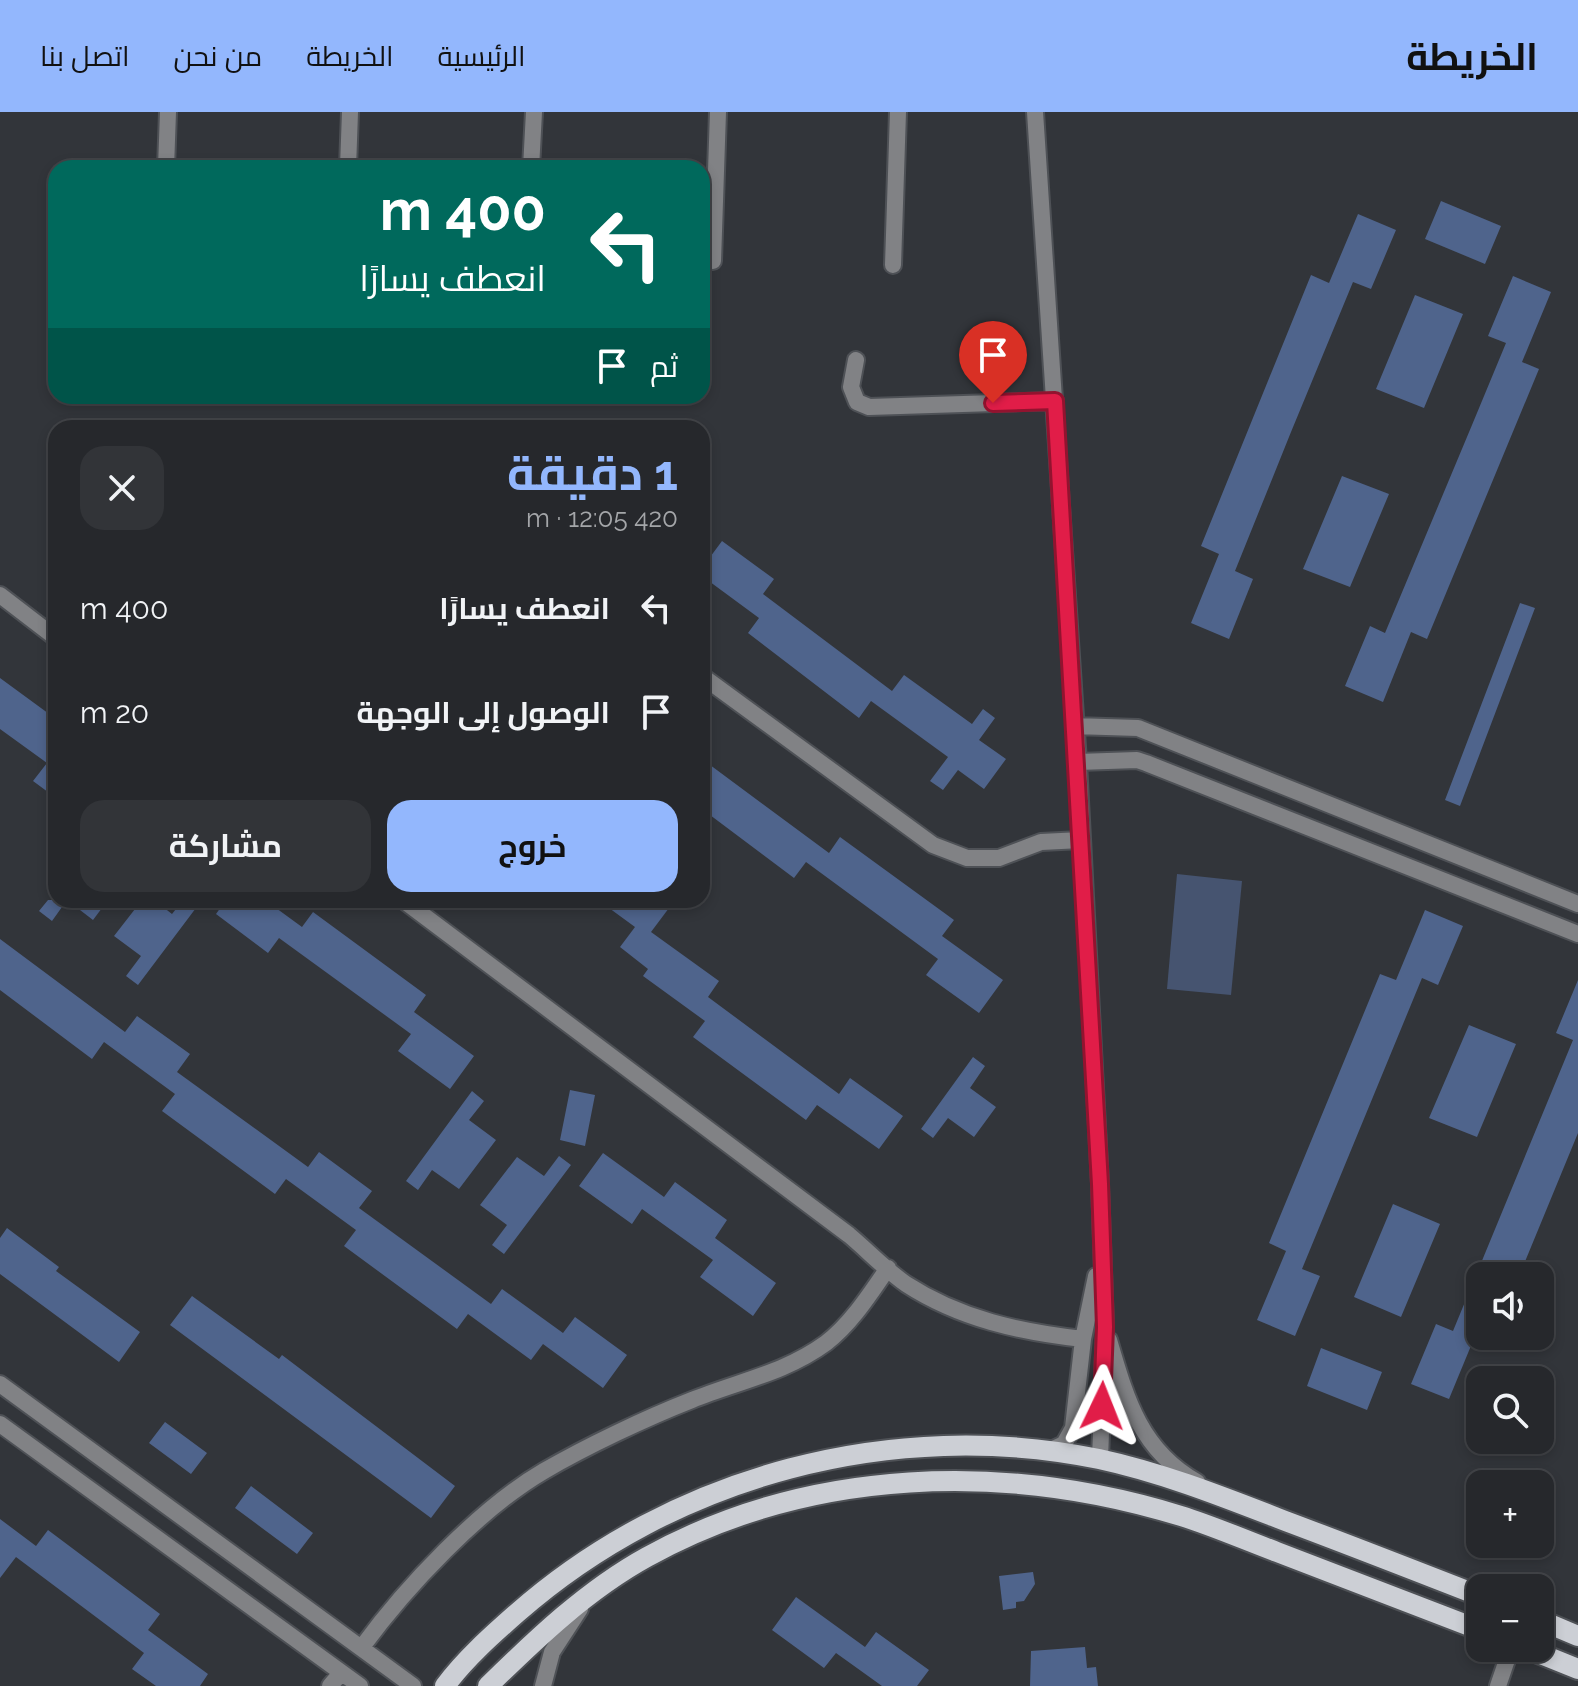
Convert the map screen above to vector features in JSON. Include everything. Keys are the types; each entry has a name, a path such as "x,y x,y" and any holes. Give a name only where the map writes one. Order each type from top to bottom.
{"main road":[{"path":"445,1686 494,1633 575,1566 618,1538 705,1496 769,1474 856,1454 954,1445 1051,1450 1100,1459 1149,1471 1222,1496 1466,1591"},
{"path":"488,1686 547,1630 589,1596 646,1557 738,1518 837,1489 955,1480 1052,1487 1180,1516 1466,1625"},
{"path":"1554,1626 1578,1636"},
{"path":"1554,1659 1578,1669"}],"street":[{"path":"166,160 168,112"},
{"path":"348,160 350,112"},
{"path":"531,160 534,112"},
{"path":"713,261 718,112"},
{"path":"893,265 898,112"},
{"path":"1035,112 1078,762 1102,1251 1105,1327 1100,1459"},
{"path":"856,360 851,387 857,402 869,407 1055,401"},
{"path":"0,595 48,632"},
{"path":"710,682 933,845 967,858 999,858 1041,842 1081,840"},
{"path":"1074,726 1138,728 1578,904"},
{"path":"1078,762 1137,760 1146,763 1578,934"},
{"path":"414,908 849,1235 906,1284 974,1318 1019,1332 1083,1339"},
{"path":"1051,1450 1064,1444 1073,1428 1083,1339 1102,1251"},
{"path":"362,1647 386,1614 488,1511 544,1471 571,1458 693,1400 776,1373 827,1342 861,1306 888,1268"},
{"path":"1105,1327 1128,1404 1151,1445 1188,1477 1222,1496"},
{"path":"0,1384 413,1686"},
{"path":"0,1424 335,1679 360,1686"},
{"path":"543,1686 552,1652 589,1596"},
{"path":"1498,1686 1506,1662"}],"shaded area":[{"path":"1177,874 1242,881 1231,995 1167,989"}],"building":[{"path":"1441,201 1501,226 1485,264 1425,239"},
{"path":"1358,214 1396,230 1371,289 1353,282 1291,432 1235,571 1253,579 1229,639 1191,623 1219,554 1201,546 1311,275 1329,283"},
{"path":"1513,276 1551,292 1522,362 1539,369 1427,639 1411,632 1383,702 1345,686 1370,626 1385,633 1506,343 1488,336"},
{"path":"1415,295 1463,314 1424,408 1376,389"},
{"path":"1342,476 1389,494 1350,587 1303,569"},
{"path":"722,541 774,579 763,594 892,691 904,675 972,724 983,709 995,718 979,740 1006,759 984,789 958,770 943,790 930,781 948,757 871,701 859,718 748,633 759,618 710,582 710,557"},
{"path":"1520,603 1535,608 1460,806 1445,800"},
{"path":"0,678 48,713 48,792 33,781 47,763 0,729"},
{"path":"710,765 829,853 840,837 954,920 942,936 1003,980 979,1013 926,975 938,959 806,862 794,878 710,815"},
{"path":"48,900 48,908 61,908 52,921 39,911"},
{"path":"77,908 102,908 93,920"},
{"path":"136,908 164,908 172,914 177,908 196,908 138,985 126,976 141,956 114,936"},
{"path":"220,908 276,908 302,927 313,912 426,995 414,1012 474,1056 450,1089 398,1051 411,1034 279,938 268,953 216,914"},
{"path":"609,908 669,908 651,932 719,981 708,997 839,1094 850,1078 903,1116 879,1149 817,1105 806,1120 693,1037 705,1021 643,976 648,969 620,947 635,927"},
{"path":"1425,910 1463,926 1438,985 1422,978 1302,1269 1320,1276 1295,1336 1257,1320 1286,1251 1269,1243 1380,974 1396,980"},
{"path":"0,939 125,1032 137,1016 190,1054 177,1072 308,1167 319,1152 372,1191 359,1208 491,1304 502,1289 563,1333 575,1317 627,1355 603,1388 543,1344 531,1360 468,1314 457,1329 344,1246 356,1230 286,1179 275,1194 162,1111 175,1094 104,1042 92,1059 0,990"},
{"path":"1578,980 1578,1133 1525,1262 1481,1262 1573,1040 1556,1033"},
{"path":"1469,1025 1516,1044 1477,1137 1429,1118"},
{"path":"973,1057 985,1066 970,1088 996,1107 974,1137 948,1118 933,1138 921,1129"},
{"path":"570,1090 595,1095 585,1146 560,1140"},
{"path":"472,1091 484,1101 469,1120 496,1140 459,1189 432,1170 418,1190 406,1181"},
{"path":"603,1153 664,1197 675,1182 727,1220 715,1238 776,1283 753,1316 700,1277 713,1260 642,1209 632,1224 579,1186"},
{"path":"559,1156 571,1165 504,1254 492,1245 507,1225 480,1205 517,1157 544,1176"},
{"path":"1393,1204 1440,1224 1401,1317 1354,1297"},
{"path":"7,1228 59,1267 56,1271 140,1332 119,1362 0,1274 0,1238"},
{"path":"192,1296 279,1359 282,1355 455,1486 431,1518 170,1325"},
{"path":"1466,1299 1466,1350 1469,1350 1449,1399 1411,1384 1436,1324 1453,1331"},
{"path":"1321,1348 1382,1372 1367,1410 1307,1386"},
{"path":"165,1422 207,1453 191,1474 149,1443"},
{"path":"251,1486 313,1533 297,1554 235,1508"},
{"path":"0,1519 36,1546 48,1530 160,1614 148,1630 208,1674 200,1686 156,1686 132,1669 144,1653 16,1557 0,1578"},
{"path":"1033,1572 1035,1584 1024,1601 1016,1602 1016,1608 1003,1610 999,1576"},
{"path":"796,1597 865,1647 876,1632 929,1670 917,1686 882,1686 836,1653 824,1668 772,1630"},
{"path":"1085,1647 1087,1668 1096,1667 1098,1686 1030,1686 1031,1651"}],"route":[{"path":"993,403 1055,401 1100,1184 1105,1327 1102,1406"}]}
